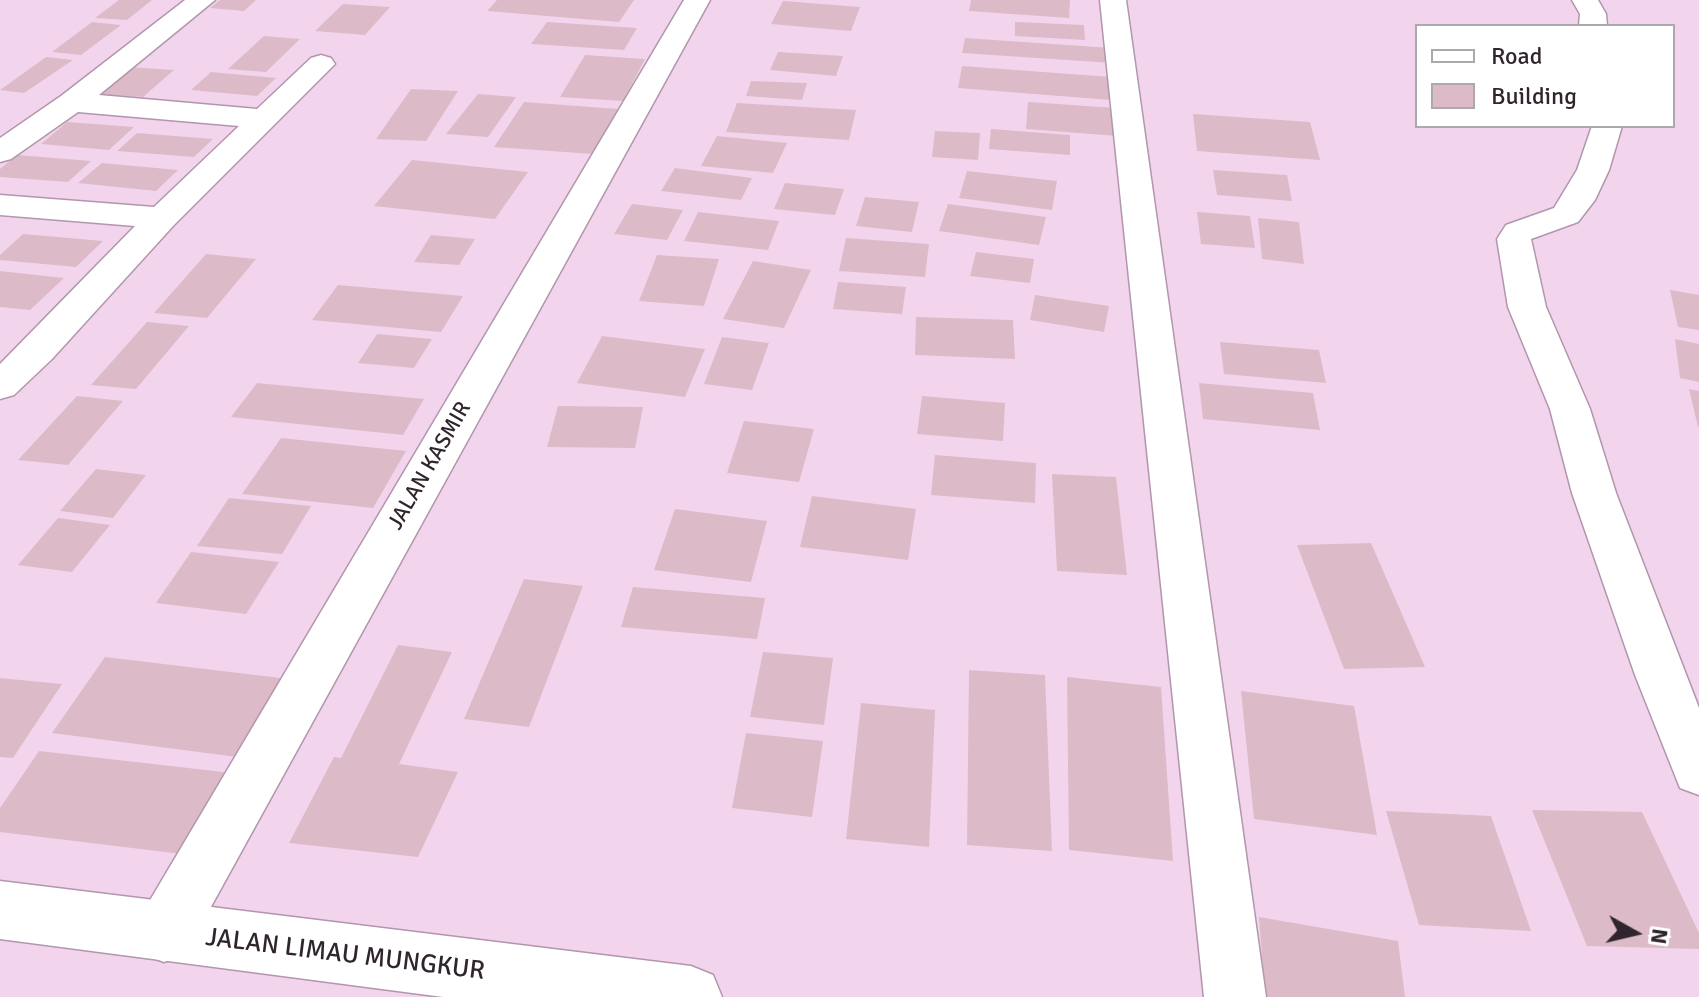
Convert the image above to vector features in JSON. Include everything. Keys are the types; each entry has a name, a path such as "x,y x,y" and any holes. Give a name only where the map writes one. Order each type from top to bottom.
{"street":[{"path":"0,152 72,102 202,0"},
{"name":"JALAN KASMIR","path":"164,933 697,0"},
{"path":"1113,0 1235,997"},
{"path":"1585,0 1593,14 1593,24"},
{"path":"0,386 162,218 321,64"},
{"path":"72,102 263,119"},
{"path":"1606,128 1593,170 1578,200 1566,215 1518,232 1514,239 1527,307 1570,409 1604,521 1699,771"},
{"path":"0,205 162,218"},
{"path":"0,346 38,350"},
{"name":"JALAN LIMAU MUNGKUR","path":"0,910 691,997"}],"building":[{"path":"119,0 152,0 127,20 95,18"},
{"path":"220,0 256,0 244,11 210,8"},
{"path":"497,0 634,0 619,22 487,11"},
{"path":"971,0 1070,0 1069,18 969,11"},
{"path":"783,1 860,7 851,31 771,24"},
{"path":"343,4 390,7 365,35 315,31"},
{"path":"92,22 121,25 81,55 52,52"},
{"path":"547,22 637,28 624,50 531,44"},
{"path":"1015,22 1084,25 1085,40 1015,36"},
{"path":"264,36 300,39 266,72 228,69"},
{"path":"965,38 1111,48 1112,63 962,53"},
{"path":"778,52 843,56 836,76 770,70"},
{"path":"585,55 645,59 623,101 560,97"},
{"path":"46,57 73,60 24,93 0,90"},
{"path":"962,66 1111,77 1111,100 958,88"},
{"path":"128,67 174,70 143,97 96,94"},
{"path":"211,72 276,78 257,96 191,90"},
{"path":"751,81 807,83 802,100 746,96"},
{"path":"411,89 458,91 426,141 376,139"},
{"path":"478,94 516,97 488,137 446,134"},
{"path":"524,102 618,109 593,154 494,147"},
{"path":"1028,102 1116,108 1117,136 1026,129"},
{"path":"737,103 856,110 849,140 726,132"},
{"path":"1193,114 1310,122 1320,160 1197,151"},
{"path":"67,122 134,127 109,150 41,144"},
{"path":"991,129 1070,135 1070,155 989,149"},
{"path":"935,131 980,133 978,160 932,157"},
{"path":"137,133 213,139 194,157 117,151"},
{"path":"717,136 787,143 773,173 701,166"},
{"path":"17,155 91,161 68,182 0,177 0,169"},
{"path":"412,160 528,172 495,219 374,206"},
{"path":"102,163 178,170 156,191 78,183"},
{"path":"675,168 752,178 741,200 661,191"},
{"path":"1213,170 1287,175 1292,201 1217,195"},
{"path":"967,171 1057,181 1052,210 959,198"},
{"path":"785,183 844,189 835,215 774,209"},
{"path":"865,197 919,202 912,232 856,226"},
{"path":"632,204 683,210 667,240 614,234"},
{"path":"948,204 1046,217 1039,245 939,231"},
{"path":"698,212 779,221 768,250 684,241"},
{"path":"1197,212 1250,216 1255,248 1201,244"},
{"path":"1258,218 1299,222 1304,264 1262,259"},
{"path":"23,234 103,241 76,267 0,260 0,255"},
{"path":"431,235 475,239 459,265 414,262"},
{"path":"846,238 929,244 925,277 839,271"},
{"path":"976,252 1034,259 1030,283 970,276"},
{"path":"206,254 256,259 207,318 154,313"},
{"path":"657,255 719,259 704,306 639,301"},
{"path":"753,261 811,270 784,328 723,319"},
{"path":"0,271 64,278 30,310 0,307"},
{"path":"838,282 906,287 902,314 833,309"},
{"path":"338,285 463,296 441,332 312,320"},
{"path":"1670,290 1699,295 1699,330 1678,327"},
{"path":"1035,295 1109,306 1104,332 1030,320"},
{"path":"916,317 1013,320 1015,359 915,355"},
{"path":"147,322 189,326 136,389 91,385"},
{"path":"377,334 432,339 414,368 358,363"},
{"path":"602,336 705,349 685,397 577,383"},
{"path":"722,337 769,343 752,390 704,384"},
{"path":"1675,339 1699,344 1699,382 1680,378"},
{"path":"1220,342 1319,350 1326,383 1224,374"},
{"path":"257,383 424,399 403,435 231,417"},
{"path":"1199,383 1313,393 1320,430 1203,419"},
{"path":"1689,389 1699,391 1699,427 1698,427"},
{"path":"77,396 123,401 68,465 18,460"},
{"path":"922,396 1005,403 1003,441 917,434"},
{"path":"558,406 643,407 635,448 547,447"},
{"path":"744,421 814,429 799,482 727,473"},
{"path":"281,438 406,451 373,508 242,494"},
{"path":"935,455 1036,463 1035,503 931,495"},
{"path":"96,469 146,475 113,518 60,511"},
{"path":"1052,474 1116,477 1127,575 1057,571"},
{"path":"812,496 916,509 908,560 800,547"},
{"path":"229,498 311,506 282,554 197,546"},
{"path":"675,509 767,521 751,582 654,570"},
{"path":"58,518 110,525 72,572 18,565"},
{"path":"1371,543 1425,667 1344,669 1297,545"},
{"path":"191,552 279,562 246,614 156,603"},
{"path":"524,579 583,586 529,727 464,719"},
{"path":"633,587 765,598 757,639 621,627"},
{"path":"398,645 452,652 399,764 458,772 418,857 289,843 334,757 341,758"},
{"path":"763,652 833,658 824,725 750,717"},
{"path":"105,657 289,679 245,758 52,733"},
{"path":"969,670 1045,675 1052,851 967,845"},
{"path":"1067,677 1161,687 1173,861 1069,850"},
{"path":"0,678 62,684 13,758 0,757"},
{"path":"1241,691 1354,706 1377,835 1254,819"},
{"path":"861,703 935,710 929,847 846,839"},
{"path":"746,733 823,741 812,817 732,808"},
{"path":"39,751 241,774 198,856 0,832 0,808"},
{"path":"1532,810 1642,812 1699,933 1699,949 1587,946"},
{"path":"1386,811 1491,816 1531,931 1419,925"},
{"path":"1259,917 1398,941 1405,997 1265,997"}]}
